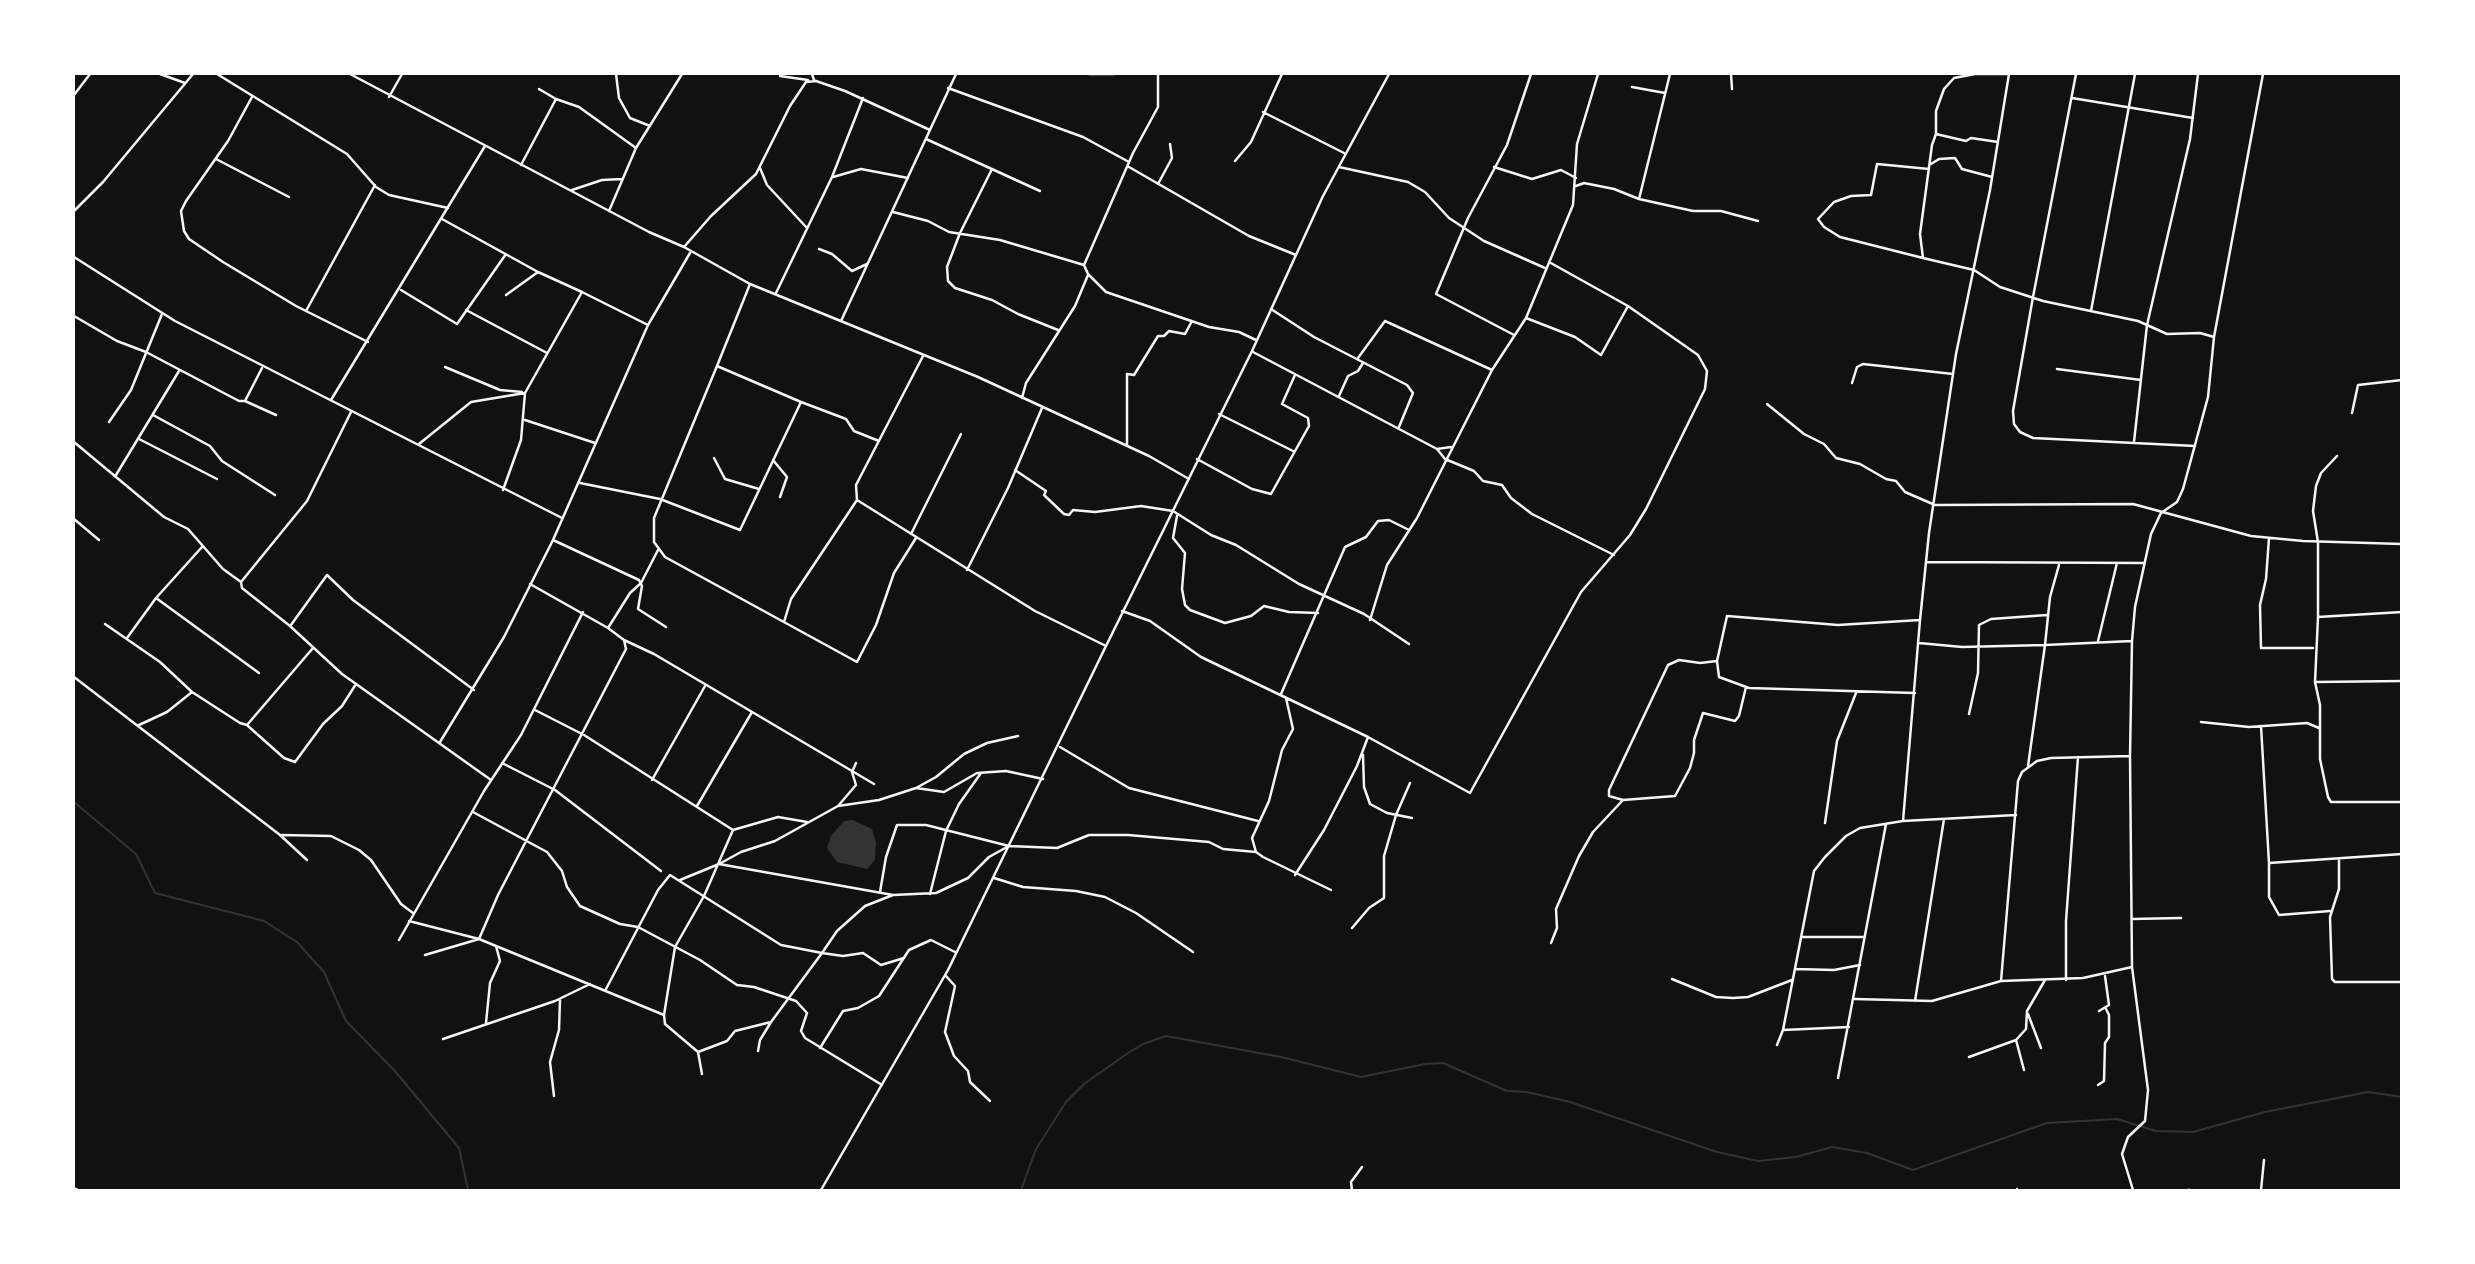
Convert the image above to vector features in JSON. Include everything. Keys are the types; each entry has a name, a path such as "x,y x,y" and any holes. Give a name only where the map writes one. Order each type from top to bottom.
{"street":[{"path":"74,94 90,74"},
{"path":"160,74 185,83"},
{"path":"74,211 103,182 193,74"},
{"path":"217,74 347,154 374,185 389,195 448,208"},
{"path":"350,74 389,97 684,247 690,253 750,284 1023,398 1189,478"},
{"path":"389,97 402,74"},
{"path":"616,74 620,99 630,118 650,127"},
{"path":"609,211 636,148 682,74"},
{"path":"812,74 816,81"},
{"path":"841,321 956,74"},
{"path":"1089,74 1114,74"},
{"path":"1158,74 1158,107 1084,265 1088,274 1106,292 1192,321 1239,332 1256,340"},
{"path":"1236,161 1251,142 1282,74"},
{"path":"821,1191 945,975 1252,351 1345,154 1389,74"},
{"path":"1514,335 1437,296 1493,167 1507,145 1531,74"},
{"path":"1370,620 1387,565 1410,530 1492,370 1526,318 1573,205 1577,144 1598,74"},
{"path":"1639,199 1670,74"},
{"path":"1731,74 1732,89"},
{"path":"1903,821 1926,562 1962,316 1974,270 2009,74 1965,75 1948,83 1936,111 1937,134 1929,167 1920,234 1920,253 1923,258"},
{"path":"2076,74 2033,297 2013,411 2014,424 2020,432 2033,438 2195,446"},
{"path":"2091,311 2135,74"},
{"path":"2134,442 2147,325 2193,118 2199,74"},
{"path":"2133,1191 2122,1154 2128,1137 2145,1121 2148,1090 2132,967 2132,641 2151,534 2161,513 2177,502 2208,397 2214,337 2263,74"},
{"path":"780,76 816,81 863,98 930,130"},
{"path":"684,247 711,216 751,180 760,168 803,83 816,81"},
{"path":"1632,87 1665,93"},
{"path":"948,88 1083,137 1249,236 1296,255"},
{"path":"539,89 556,99 579,107 636,148"},
{"path":"252,97 216,159 181,211 184,231 189,239 223,262 306,311 368,342"},
{"path":"775,293 832,177 863,98"},
{"path":"2071,98 2193,118"},
{"path":"521,165 556,99"},
{"path":"1263,112 1345,154"},
{"path":"1937,134 1966,141 1971,138 1998,142"},
{"path":"926,139 1040,191"},
{"path":"1158,184 1172,158 1170,144"},
{"path":"331,400 485,146"},
{"path":"1992,177 1962,169 1955,158 1939,159 1929,167 1877,164 1871,195 1851,196 1834,202 1818,219 1840,237 1974,270 2000,287 2033,297 2147,325 2172,335 2178,332 2214,337"},
{"path":"216,159 289,197"},
{"path":"1339,167 1408,183 1425,192 1449,218 1484,241 1546,269"},
{"path":"1493,167 1532,179 1560,170 1576,178"},
{"path":"760,168 767,185 808,228"},
{"path":"832,177 861,169 908,178"},
{"path":"992,169 960,233 946,274 951,285 1058,330"},
{"path":"570,191 602,180 622,179"},
{"path":"1576,186 1584,183 1614,189 1639,199 1693,211 1721,211 1758,222"},
{"path":"306,311 374,185"},
{"path":"892,211 960,233 1000,240 1084,265"},
{"path":"442,219 538,272 648,326"},
{"path":"819,250 832,254 852,271 868,264"},
{"path":"440,742 474,690 553,540 648,326 690,253"},
{"path":"400,289 457,324 506,254"},
{"path":"74,257 162,314 262,368 331,400 562,518"},
{"path":"1122,611 1150,621 1201,657 1368,737 1469,793 1581,592 1614,555 1646,509 1702,400 1707,371 1698,355 1628,306 1549,262"},
{"path":"506,295 538,272"},
{"path":"1023,398 1029,376 1075,306 1088,274"},
{"path":"608,628 630,593 641,583 658,550 653,530 660,499 750,284"},
{"path":"503,490 525,420 525,393 582,292"},
{"path":"1526,318 1575,337 1601,355 1628,306"},
{"path":"1271,309 1314,337 1410,388 1413,393 1399,428"},
{"path":"467,310 547,354"},
{"path":"109,422 131,390 162,314"},
{"path":"74,316 117,341 146,352 239,401 276,415"},
{"path":"1127,446 1128,374 1134,375 1158,336 1164,336 1168,331 1185,334 1192,321"},
{"path":"1358,358 1385,321 1492,370"},
{"path":"1252,351 1437,449 1445,460 1474,471 1483,481 1502,485 1511,498 1532,514 1614,555"},
{"path":"784,622 791,599 857,500 856,485 923,356"},
{"path":"1339,397 1348,376 1358,372 1363,363"},
{"path":"1852,383 1857,367 1863,364 1953,374"},
{"path":"716,366 846,419 854,432 879,441"},
{"path":"445,367 500,390 525,393"},
{"path":"244,401 262,368"},
{"path":"2057,369 2141,380"},
{"path":"116,475 179,371"},
{"path":"1197,459 1267,494 1272,492 1309,426 1308,418 1282,404 1295,374"},
{"path":"2352,413 2358,385 2402,380"},
{"path":"419,444 471,402 525,393"},
{"path":"579,482 660,499 740,530 801,402"},
{"path":"1767,404 1804,434 1824,444 1836,458 1866,467 1899,483 1905,492 1935,505 2101,502 2133,504 2269,538 2402,544"},
{"path":"967,570 1042,408"},
{"path":"241,582 307,501 351,412"},
{"path":"1219,414 1293,451"},
{"path":"153,415 210,446 222,461 275,495"},
{"path":"525,420 595,443"},
{"path":"911,534 961,434"},
{"path":"139,439 217,480"},
{"path":"74,442 164,517 188,529 223,569 241,582 242,588 356,684 491,780"},
{"path":"1437,449 1451,447"},
{"path":"2337,456 2322,472 2316,486 2313,511 2318,542 2315,682 2320,705 2323,783 2331,802 2402,802"},
{"path":"714,458 724,479 759,489"},
{"path":"773,460 787,477 780,497"},
{"path":"1015,470 1045,490 1044,495 1063,514 1069,515 1073,510 1095,512 1141,506 1173,511 1211,535 1236,545 1326,597 1352,607 1409,644"},
{"path":"857,500 1035,611 1106,646"},
{"path":"1177,515 1173,538 1185,553 1182,589 1185,605 1190,611 1225,624 1251,615 1264,606 1289,612 1318,613"},
{"path":"74,519 99,540"},
{"path":"1256,852 1252,838 1269,801 1282,750 1293,729 1283,695 1326,597 1339,558 1349,543 1366,537 1378,521 1389,520 1410,530"},
{"path":"658,550 740,600 857,662 876,625 894,573 916,537"},
{"path":"2269,538 2266,579 2260,606 2260,648 2314,648"},
{"path":"553,540 614,566 641,583"},
{"path":"127,638 156,598 202,547"},
{"path":"1926,562 2059,565 2144,563"},
{"path":"2098,642 2117,563"},
{"path":"2001,981 2018,781 2028,766 2047,615 2059,565"},
{"path":"290,626 327,575 353,600 474,690"},
{"path":"641,583 638,609 666,627"},
{"path":"530,584 583,612 624,640 654,654 874,784"},
{"path":"156,598 260,673"},
{"path":"399,940 535,709 583,612"},
{"path":"2318,617 2402,612"},
{"path":"1969,714 1978,673 1977,631 1982,621 2047,615"},
{"path":"1915,693 1746,687 1719,677 1717,661 1724,619 1727,617 1838,625 1920,620"},
{"path":"105,624 160,662 192,692 247,724 284,758 295,762 323,724 342,706 356,684"},
{"path":"479,939 498,895 624,655 624,640"},
{"path":"1919,643 2045,645 2132,641"},
{"path":"247,724 313,648"},
{"path":"1717,661 1700,663 1679,660 1668,664 1609,790 1609,796 1623,800 1675,796 1690,768 1694,740 1703,713 1735,721 1739,716 1746,687"},
{"path":"74,677 280,835 307,860"},
{"path":"2315,682 2402,681"},
{"path":"652,780 705,686"},
{"path":"137,725 167,712 192,692"},
{"path":"1825,823 1837,741 1856,693"},
{"path":"535,709 584,734 733,830 778,817 807,822"},
{"path":"696,807 752,712"},
{"path":"2201,722 2218,726 2307,723 2319,728"},
{"path":"2261,726 2269,897 2278,915 2330,911"},
{"path":"679,880 741,852 775,841 838,806 879,800 916,788 936,777 964,754 987,743 1018,736"},
{"path":"1295,875 1324,830 1368,737"},
{"path":"1058,746 1129,788 1258,821"},
{"path":"1362,751 1364,787 1370,804 1396,815 1412,818"},
{"path":"2028,766 2051,758 2130,756"},
{"path":"2066,979 2066,921 2078,757"},
{"path":"502,763 555,790 661,872"},
{"path":"838,806 856,785 852,772 856,763"},
{"path":"916,788 944,792 981,773 1006,771 1043,779"},
{"path":"930,894 946,831 959,804 981,773"},
{"path":"1352,928 1369,908 1384,898 1384,856 1396,815 1410,783"},
{"path":"1551,943 1557,928 1556,909 1579,856 1593,832 1623,800"},
{"path":"472,812 547,852 562,871 566,887 580,906 620,924 638,927 737,985 789,998 807,1013 801,1031 805,1038 883,1085"},
{"path":"1777,1045 1783,1030 1814,871 1846,836 1860,828 1903,821 2015,815"},
{"path":"1914,1002 1944,819"},
{"path":"1838,1078 1886,824"},
{"path":"880,892 886,857 897,825 926,825 1009,846 1057,848 1088,835 1128,835 1209,842 1223,849 1256,852 1295,875 1331,890"},
{"path":"702,1074 698,1052 665,1024 664,1015 675,947 704,896 733,830"},
{"path":"280,835 331,836 359,850 371,860 401,904 413,914"},
{"path":"719,864 893,895 930,894 968,878 989,857 1009,846"},
{"path":"2269,863 2402,855"},
{"path":"2339,858 2339,889 2330,911 2332,979 2335,982 2402,982"},
{"path":"606,989 638,927 670,875 781,945 843,956 863,953 881,965 904,958"},
{"path":"993,878 1023,887 1076,891 1105,897 1136,913 1193,952"},
{"path":"758,1051 760,1040 771,1022 837,930 865,906 893,895"},
{"path":"2132,919 2181,918"},
{"path":"409,921 479,939 664,1015"},
{"path":"1801,937 1865,937"},
{"path":"425,955 479,939"},
{"path":"820,1049 844,1011 858,1008 879,996 909,950 932,940 955,952"},
{"path":"486,1024 490,982 500,961 496,946"},
{"path":"1795,969 1834,970 1860,965"},
{"path":"1855,999 1914,1002 1941,1000 2001,981 2105,975 2132,967"},
{"path":"945,975 955,986 945,1032 954,1056 968,1071 970,1082 990,1101"},
{"path":"2098,1085 2104,1081 2105,1043 2109,1037 2109,1016 2106,1009 2110,998 2105,975"},
{"path":"1672,979 1716,996 1733,998 1748,997 1793,979"},
{"path":"1969,1057 2017,1041 2026,1029 2027,1011 2045,980"},
{"path":"443,1039 560,998 590,984"},
{"path":"554,1096 550,1062 559,1031 560,998"},
{"path":"2099,1011 2106,1009"},
{"path":"2027,1011 2041,1048"},
{"path":"698,1052 727,1041 736,1031 771,1022"},
{"path":"1783,1030 1849,1027"},
{"path":"2017,1041 2024,1070"},
{"path":"2261,1191 2264,1160"},
{"path":"1352,1191 1351,1182 1362,1167"},
{"path":"74,1188 78,1191"}],"shaded area":[{"path":"853,820 872,829 876,843 875,860 867,869 837,862 827,848 831,836 844,821"}],"waterway":[{"path":"74,802 136,854 155,893 264,921 297,942 324,972 346,1021 394,1070 459,1148 468,1190"},
{"path":"1021,1190 1036,1149 1066,1102 1084,1084 1128,1053 1166,1036 1281,1057 1361,1077 1443,1063 1507,1091 1527,1092 1570,1102 1717,1152 1758,1161 1796,1157 1832,1147 1867,1153 1913,1170 2047,1123 2117,1119 2156,1131 2193,1132 2265,1112 2368,1092 2402,1097"}]}
